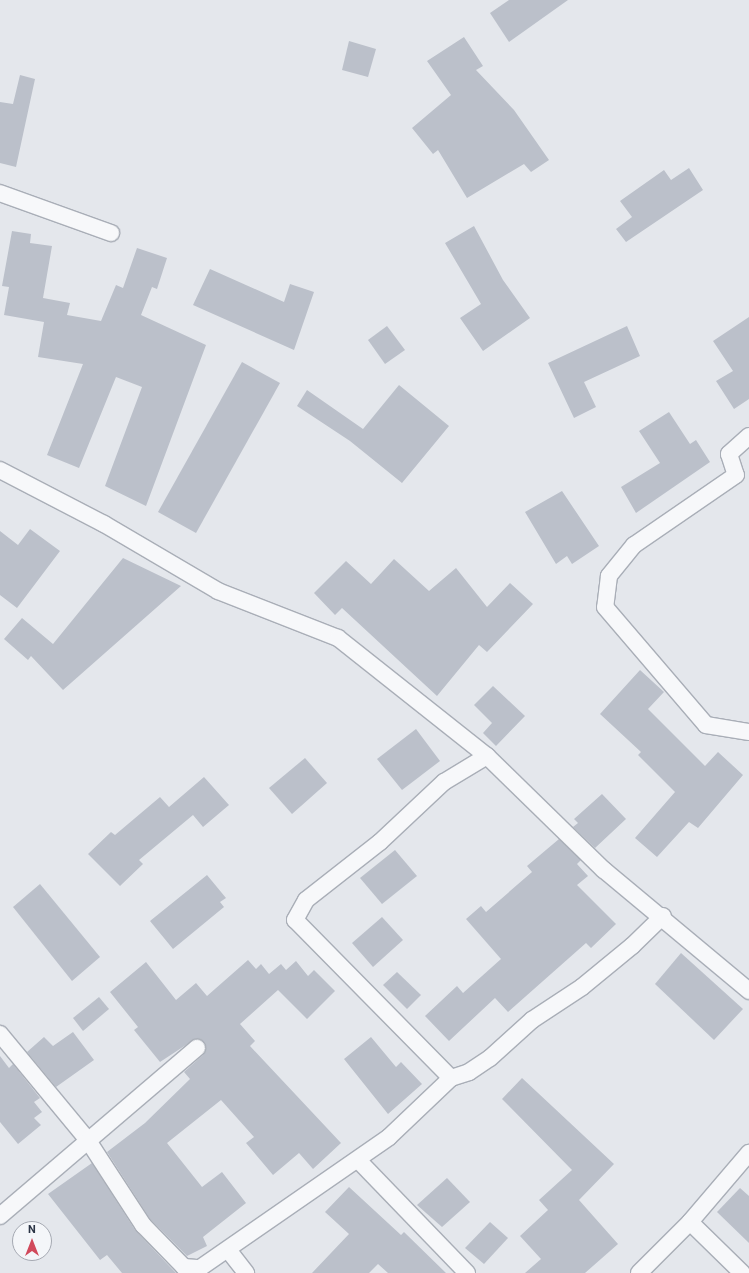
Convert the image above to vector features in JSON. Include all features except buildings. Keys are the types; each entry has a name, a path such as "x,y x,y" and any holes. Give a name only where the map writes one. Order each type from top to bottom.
{"street":[{"path":"0,193 111,233"},
{"path":"749,436 729,454 736,475 634,545 609,576 605,607 706,725 749,732"},
{"path":"0,470 104,524 218,591 338,638 487,756 604,870 663,916 749,991"},
{"path":"451,1078 294,920 306,900 380,842 444,782 487,756"},
{"path":"0,1034 87,1139 143,1225 184,1267 197,1271 229,1251 358,1160 408,1120 451,1078 469,1072 490,1058 532,1020 621,955 663,916"},
{"path":"0,1216 87,1139 198,1048"},
{"path":"639,1273 690,1222 749,1154"},
{"path":"358,1160 467,1273"},
{"path":"690,1222 742,1273"},
{"path":"229,1251 246,1273"}]}
